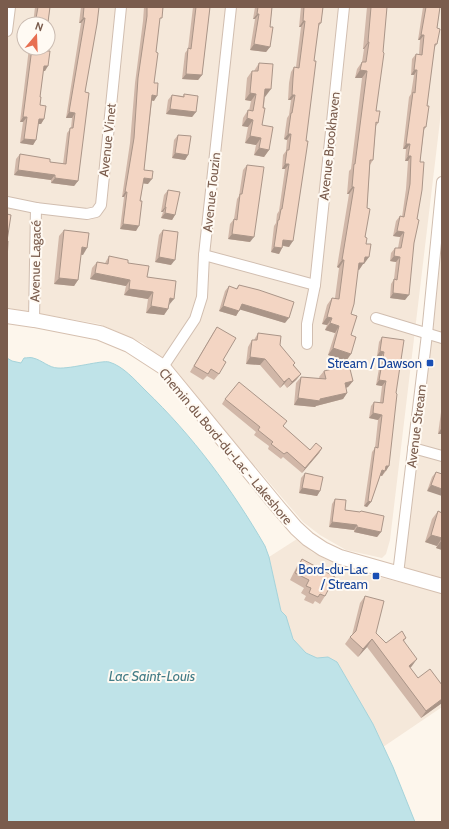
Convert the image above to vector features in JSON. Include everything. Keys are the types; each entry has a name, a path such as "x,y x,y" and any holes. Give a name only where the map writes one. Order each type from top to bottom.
{"street":[{"path":"7,31 10,7"},
{"name":"Avenue Vinet","path":"36,208 87,214 96,212 101,204 121,7"},
{"name":"Avenue Touzin","path":"163,367 195,319 202,297 204,255 231,7"},
{"name":"Avenue Brookhaven","path":"307,344 307,324 315,285 344,7"},
{"name":"Avenue Stream","path":"398,574 427,334 442,182"},
{"name":"Avenue Lagacé","path":"7,202 36,208 34,320"},
{"path":"204,255 315,285"},
{"name":"Chemin du Bord-du-Lac - Lakeshore","path":"7,316 100,333 129,345 163,367 300,532 323,549 340,557 442,586"},
{"path":"376,318 442,338"},
{"path":"413,448 442,456"}],"shaded area":[{"path":"7,7 442,7 442,104 390,540 386,554 382,558 346,550 320,535 303,522 174,371 143,343 99,324 7,308"},
{"path":"442,219 442,584 398,574"},
{"path":"297,539 312,552 338,565 355,571 442,593 442,707 383,747 373,724 337,662 328,657 317,658 306,653 293,639 286,616 281,611 269,557"}],"water":[{"name":"Lac Saint-Louis","path":"7,358 21,363 24,358 32,358 55,368 109,362 124,370 133,378 179,426 211,464 239,504 265,546 269,557 281,611 286,616 293,639 306,653 317,658 328,657 337,662 373,724 393,767 415,822 7,822"}],"building":[{"path":"38,7 50,7 49,16 36,16"},
{"path":"84,7 99,7 85,92 89,93 78,181 55,178 55,175 18,170 20,154 50,159 50,162 66,164 70,128 73,128 75,113 69,112 85,18 83,18"},
{"path":"147,7 163,7 162,18 160,18 156,52 158,53 154,83 158,83 157,96 152,95 144,170 153,171 152,179 144,178 140,201 142,201 139,226 123,224 127,192 125,192 134,138 138,78"},
{"path":"196,7 210,7 202,75 186,74 188,48 191,49"},
{"path":"258,7 272,7 270,27 273,27 270,47 254,44 259,14 257,14"},
{"path":"304,7 323,7 321,23 319,23 314,61 316,61 306,141 308,141 293,241 283,240 282,248 274,247 289,164 285,164 287,150 289,150 291,134 288,134 295,95 292,95 294,67 299,68 305,21 303,21"},
{"path":"371,7 387,7 384,53 376,111 380,111 378,123 376,122 373,160 370,160 367,208 370,209 365,237 367,238 366,244 371,244 369,257 365,257 364,263 359,263 354,304 351,314 357,316 351,335 356,337 351,354 333,348 339,326 330,323 332,318 327,317 332,298 339,299 344,260 342,260 354,187 352,187 354,164 367,71 360,70 362,62 366,62"},
{"path":"426,7 440,7 437,28 440,29 437,44 435,44 427,106 429,106 426,127 424,127 420,162 424,162 422,190 417,219 419,220 414,243 409,295 393,293 394,279 397,280 400,257 394,256 395,248 401,248 404,232 397,231 400,216 404,217 410,184 411,156 408,156 410,144 406,144 413,92 415,93 417,70 414,70 416,54 422,55 424,35 421,35"},
{"path":"31,56 49,56 48,66 44,66 40,97 40,105 46,106 44,119 39,119 36,140 24,139 27,117 23,117"},
{"path":"259,63 273,64 271,89 265,89 263,108 265,108 262,125 273,127 269,150 259,148 261,138 250,136 253,120 247,118 248,110 253,111 256,94 250,93 252,71 258,71"},
{"path":"184,94 198,96 196,112 170,109 172,95 184,97"},
{"path":"178,135 191,136 188,155 175,153"},
{"path":"247,165 264,167 254,237 232,234 234,219 237,220 240,194 242,194"},
{"path":"168,190 180,192 175,215 165,213"},
{"path":"7,214 11,215 7,241"},
{"path":"64,230 89,233 87,248 82,247 78,280 59,278"},
{"path":"163,230 178,232 175,260 159,257"},
{"path":"7,241 8,241 7,262"},
{"path":"109,256 128,260 128,263 149,266 147,277 176,281 174,299 170,298 168,309 151,306 153,292 129,289 130,280 95,273 97,262 108,264"},
{"path":"239,285 294,302 289,318 242,304 239,311 223,306 229,286 237,289"},
{"path":"217,327 236,338 223,360 226,362 219,374 211,369 208,374 194,366"},
{"path":"258,333 281,336 280,345 295,363 293,365 301,374 292,382 289,378 284,382 265,359 250,357 252,340 257,340"},
{"path":"382,337 404,340 396,393 389,466 386,466 385,471 382,470 371,502 368,501 375,447 378,448 382,415 373,413 374,402 383,403 386,381 379,380 384,352 380,351"},
{"path":"349,365 353,381 345,383 347,393 320,399 320,401 298,398 301,377 326,379 324,371"},
{"path":"239,382 287,421 283,426 310,450 316,443 322,448 305,468 287,452 284,454 271,444 273,442 258,430 260,427 225,399"},
{"path":"436,472 442,474 442,489 431,485"},
{"path":"305,473 323,477 320,491 302,488"},
{"path":"335,499 346,500 345,510 361,511 384,516 381,532 357,527 357,525 332,522"},
{"path":"438,511 442,513 442,538 431,535"},
{"path":"302,559 335,577 325,596 320,594 318,597 309,593 311,588 306,586 309,580 295,573"},
{"path":"365,596 384,601 376,633 386,643 402,631 406,638 403,640 417,659 409,666 418,678 430,669 442,685 442,699 426,711 372,639 363,649 350,637 356,631"}],"place":[{"name":"Stream / Dawson","path":"430,363"},
{"name":"Bord-du-Lac / Stream","path":"376,576"}]}
